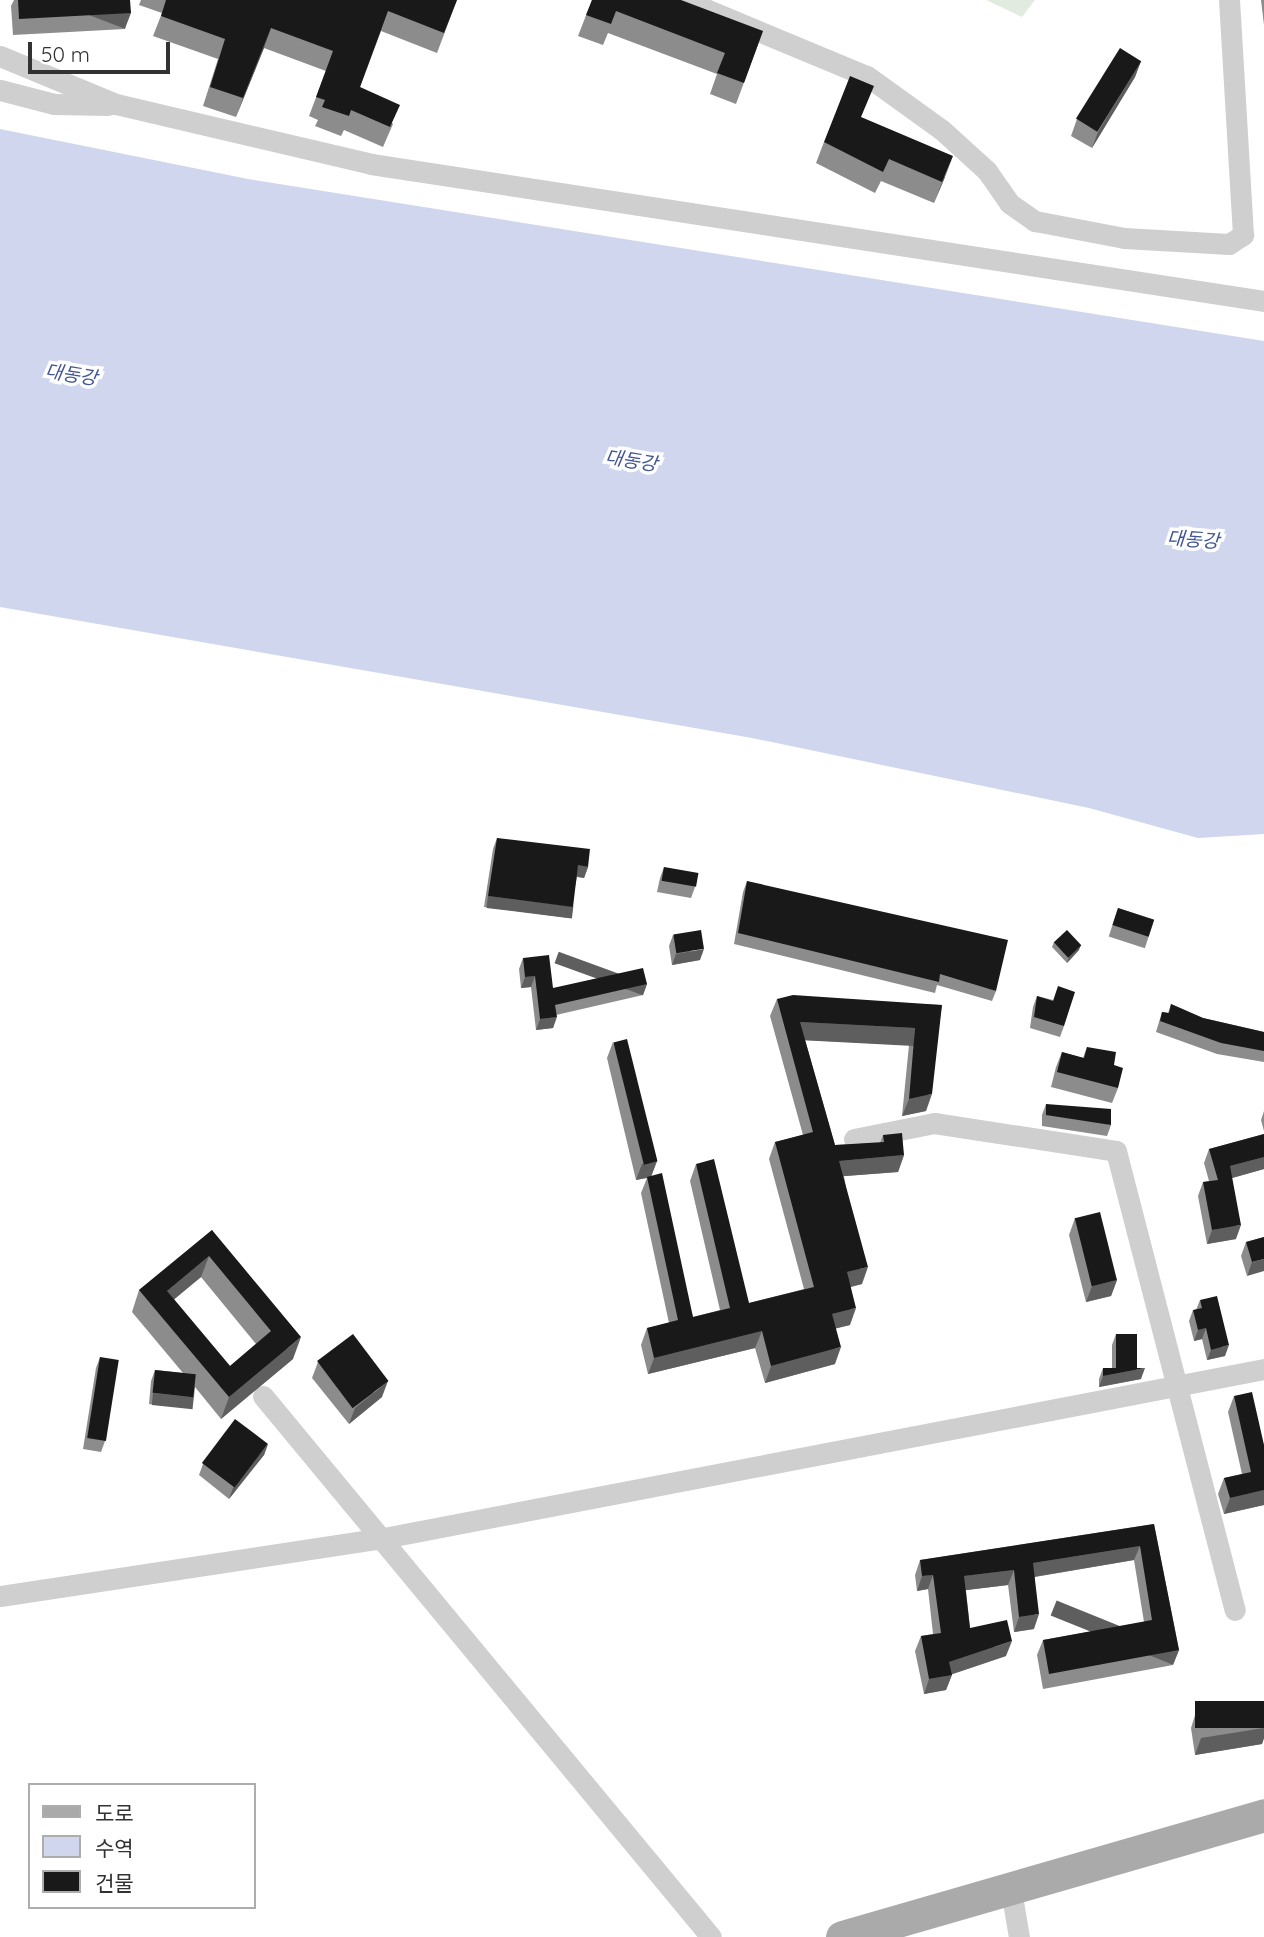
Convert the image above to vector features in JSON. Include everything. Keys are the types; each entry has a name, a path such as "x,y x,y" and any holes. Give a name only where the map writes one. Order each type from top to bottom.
{"main road":[{"path":"842,1937 1010,1884 1264,1815"}],"street":[{"path":"684,0 867,76 942,130 987,171 1009,203 1035,221 1124,238 1229,244 1243,235 1229,0"},
{"path":"0,56 116,104 371,164 1264,301"},
{"path":"0,90 75,107 116,104"},
{"path":"855,1139 934,1122 1116,1151 1235,1610"},
{"path":"0,1596 384,1538 1264,1369"},
{"path":"263,1396 384,1538 711,1937"},
{"path":"1010,1884 1019,1937"}],"shaded area":[{"path":"986,0 1035,0 1022,17"}],"water":[{"name":"대동강","path":"0,129 248,179 1264,341 1264,834 1198,838 1089,808 752,738 0,607"}],"building":[{"path":"18,0 130,0 131,13 19,19"},
{"path":"166,0 457,0 444,33 388,11 360,87 400,105 390,127 351,110 349,116 322,107 325,100 316,97 333,51 271,28 243,98 210,87 225,39 161,16"},
{"path":"592,0 681,0 763,31 744,83 717,73 725,53 616,11 611,24 586,15"},
{"path":"1120,48 1141,61 1097,132 1076,118"},
{"path":"850,76 874,86 861,117 953,156 942,182 889,159 883,172 824,142"},
{"path":"497,838 590,849 588,867 578,865 573,907 488,896"},
{"path":"664,867 698,873 696,887 662,881"},
{"path":"747,881 1008,940 996,991 940,974 939,982 738,933"},
{"path":"1118,908 1154,920 1149,937 1112,925"},
{"path":"701,930 704,949 676,953 673,934"},
{"path":"1067,930 1081,945 1068,958 1054,942"},
{"path":"549,955 553,988 643,968 647,984 555,1005 557,1017 540,1019 535,976 525,977 523,958"},
{"path":"1058,986 1075,992 1064,1026 1034,1017 1037,996 1053,1001"},
{"path":"793,995 942,1005 932,1094 909,1099 915,1028 800,1022 835,1145 884,1142 883,1135 902,1133 904,1155 839,1161 868,1267 847,1272 856,1308 832,1314 841,1347 771,1366 762,1331 654,1358 647,1328 678,1320 647,1177 662,1173 693,1317 730,1308 696,1164 714,1159 749,1303 814,1287 775,1142 813,1132 777,999"},
{"path":"1171,1004 1203,1018 1264,1032 1264,1051 1221,1043 1160,1021 1162,1012 1169,1013"},
{"path":"627,1039 657,1161 644,1165 613,1042"},
{"path":"1087,1047 1116,1052 1114,1065 1123,1068 1118,1088 1057,1072 1062,1052 1084,1058"},
{"path":"1046,1104 1111,1109 1111,1125 1046,1115"},
{"path":"1264,1134 1264,1157 1230,1166 1241,1225 1212,1230 1203,1182 1218,1180 1209,1149"},
{"path":"1100,1212 1117,1280 1092,1286 1075,1218"},
{"path":"212,1230 301,1337 229,1397 139,1290","holes":["209,1256 271,1331 230,1366 167,1291"]},
{"path":"1264,1237 1264,1259 1252,1262 1246,1242"},
{"path":"1217,1296 1229,1345 1211,1350 1206,1328 1198,1330 1193,1310 1202,1308 1200,1300"},
{"path":"353,1334 389,1381 353,1408 317,1361"},
{"path":"1116,1334 1137,1334 1137,1368 1145,1368 1103,1376 1103,1368 1116,1368"},
{"path":"100,1357 119,1360 106,1441 87,1438"},
{"path":"155,1370 196,1374 193,1397 153,1393"},
{"path":"1252,1392 1264,1445 1264,1490 1230,1498 1224,1478 1251,1472 1234,1396"},
{"path":"235,1419 268,1444 235,1488 202,1463"},
{"path":"1154,1524 1179,1650 1049,1674 1043,1640 1152,1620 1140,1546 1033,1563 1039,1614 1019,1617 1014,1570 964,1576 970,1628 1007,1620 1012,1641 949,1662 952,1675 929,1679 921,1636 941,1633 933,1575 922,1576 920,1560"},
{"path":"1195,1701 1264,1701 1264,1728 1195,1728"}]}
